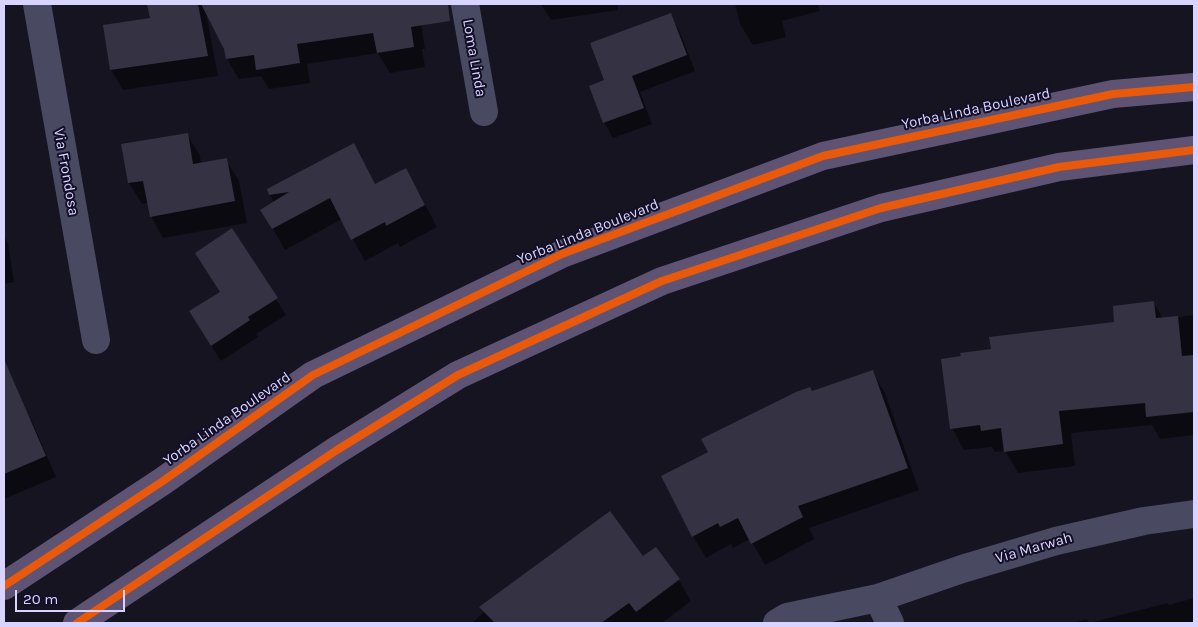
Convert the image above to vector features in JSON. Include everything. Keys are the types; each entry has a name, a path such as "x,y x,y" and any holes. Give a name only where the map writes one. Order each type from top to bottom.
{"main road":[{"name":"Yorba Linda Boulevard","path":"4,586 163,481 313,375 562,254 823,156 1113,94 1194,87"},
{"path":"77,623 337,450 458,375 662,281 881,208 1059,167 1194,150"}],"street":[{"name":"Via Frondosa","path":"37,4 96,340"},
{"name":"Loma Linda","path":"465,4 484,112"},
{"name":"Via Marwah","path":"777,623 787,617 878,598 962,569 1056,541 1144,521 1194,514"},
{"path":"858,623 878,598 890,623"}],"building":[{"path":"147,4 198,4 208,56 110,70 103,25 150,18"},
{"path":"201,4 448,4 450,21 411,27 414,47 377,53 373,33 297,44 300,63 256,70 254,55 226,59 224,49"},
{"path":"671,13 687,55 632,76 644,108 603,123 589,86 604,80 590,43"},
{"path":"188,133 193,164 227,158 235,201 150,217 143,181 128,183 121,144"},
{"path":"354,143 375,184 406,168 425,205 386,226 385,222 351,240 330,198 272,229 260,210 289,192 269,195 267,189"},
{"path":"232,228 278,298 248,317 250,320 211,346 189,311 220,292 195,253"},
{"path":"1154,301 1156,318 1178,316 1182,356 1194,355 1194,412 1146,417 1145,403 1059,411 1063,444 1004,452 1001,428 981,431 980,425 950,429 941,359 961,356 960,353 991,349 989,337 1114,322 1113,306"},
{"path":"4,359 46,456 4,474"},
{"path":"873,370 908,468 798,506 803,517 751,544 738,518 720,527 718,523 692,537 661,476 708,452 701,439 796,392 810,387 812,391"},
{"path":"610,511 643,556 656,547 680,579 636,612 629,603 601,623 495,623 479,607"}],"cycle path":[{"path":"4,586 163,481 313,375 562,254 823,156 1113,94 1194,87"},
{"path":"77,623 337,450 458,375 662,281 881,208 1059,167 1194,150"}]}
